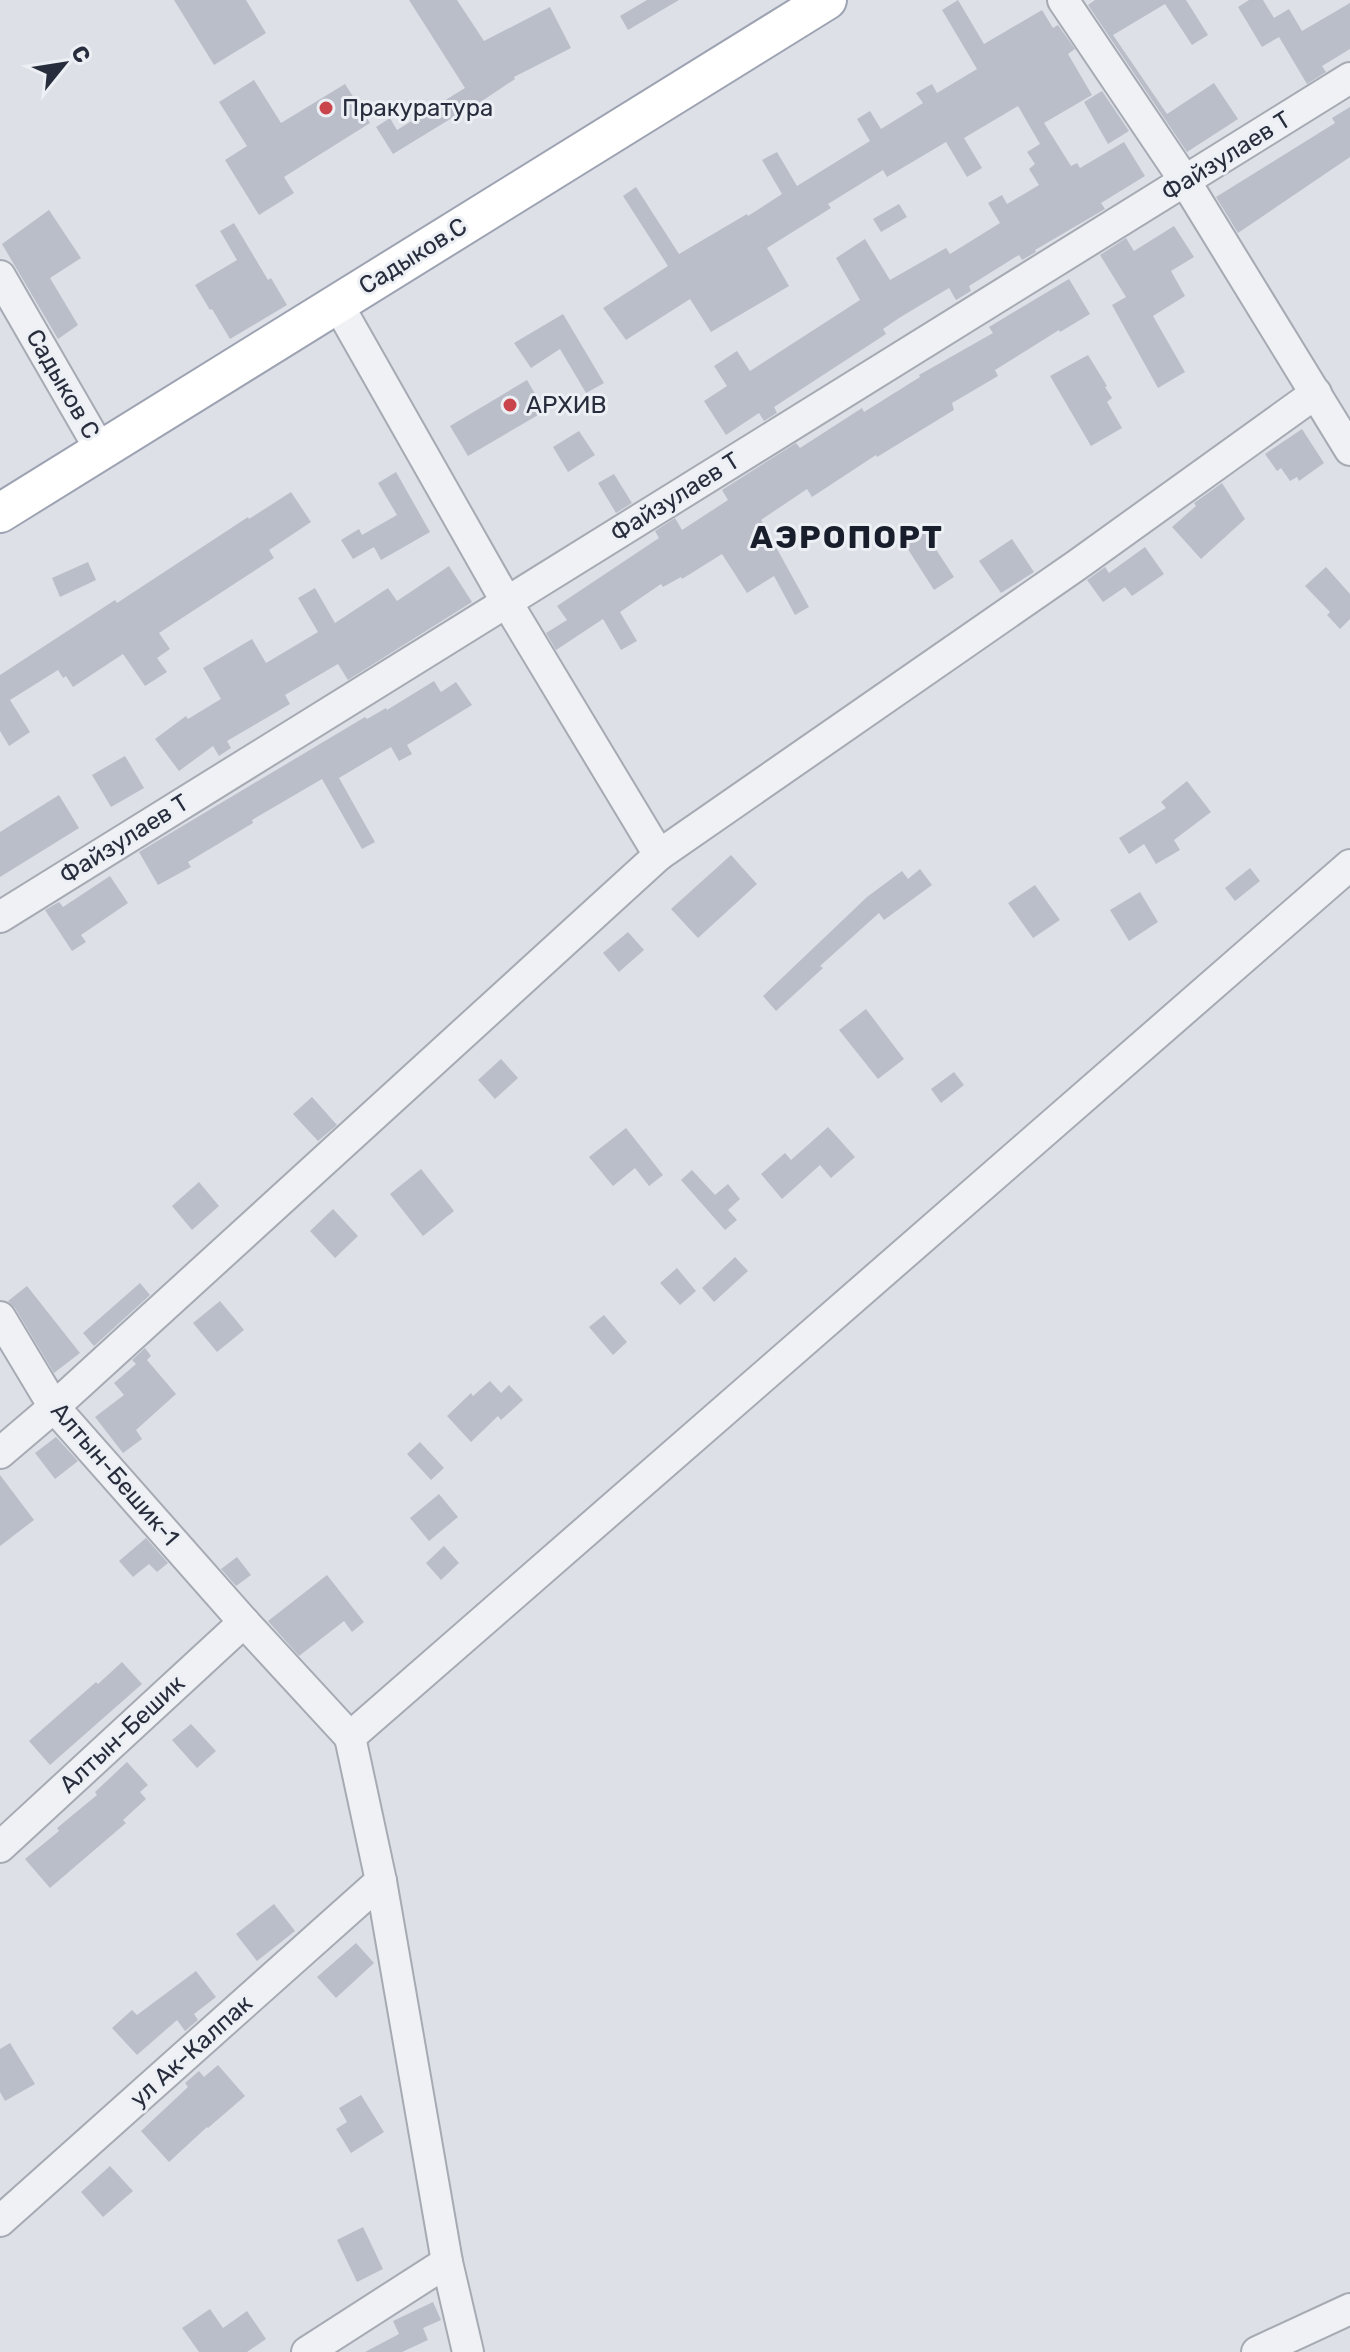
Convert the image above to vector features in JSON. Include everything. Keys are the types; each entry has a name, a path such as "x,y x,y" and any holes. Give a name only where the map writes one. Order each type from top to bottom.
{"main road":[{"name":"Садыков.С","path":"0,513 827,0"}],"street":[{"path":"1063,0 1185,181 1350,450"},
{"name":"Файзулаев Т","path":"0,917 1350,78"},
{"name":"Садыков С","path":"0,276 101,451"},
{"path":"337,303 506,601 659,855"},
{"path":"0,1453 659,855 1077,565 1316,393"},
{"path":"468,2352 447,2262 381,1881 350,1737 1350,865"},
{"name":"Алтын-Бешик-1","path":"0,1317 54,1407 350,1737"},
{"name":"Алтын-Бешик","path":"0,1847 244,1622"},
{"name":"ул Ак-Калпак","path":"0,2221 381,1881"},
{"path":"307,2352 447,2262"},
{"path":"1257,2352 1350,2309"}],"building":[{"path":"174,0 246,0 266,33 214,65"},
{"path":"409,0 457,0 484,41 550,7 571,48 514,77 479,103 393,154 376,127 390,118 397,130 465,88"},
{"path":"647,0 679,0 628,30 620,16"},
{"path":"958,0 984,44 1042,10 1053,28 1058,25 1075,49 1068,54 1092,95 1044,123 1071,166 1077,163 1080,168 1124,142 1145,176 1101,203 1105,209 1022,260 1019,255 969,286 971,291 956,300 949,288 899,318 883,329 886,334 774,407 777,413 764,421 759,413 726,435 704,401 727,386 714,366 737,351 750,371 860,300 836,258 865,239 890,280 946,248 950,254 1000,223 988,203 1002,195 1007,204 1039,185 1029,169 1035,164 1027,152 1040,144 1018,106 964,138 982,168 967,177 946,142 887,177 883,170 828,204 831,208 767,248 789,286 711,332 690,299 626,340 603,308 668,266 623,196 636,187 679,254 748,216 782,194 762,160 777,152 797,186 870,141 857,119 870,111 881,129 923,103 916,93 932,84 937,93 977,69 942,10"},
{"path":"1095,0 1186,0 1208,35 1192,45 1165,4 1113,35 1167,114 1214,83 1238,119 1187,152 1088,5"},
{"path":"1249,0 1263,0 1274,18 1289,9 1302,31 1350,3 1350,49 1322,66 1326,72 1307,84 1279,37 1262,47 1238,7"},
{"path":"254,80 281,123 345,84 370,123 284,177 294,193 259,215 225,160 247,146 219,102"},
{"path":"1102,91 1129,131 1108,144 1084,102"},
{"path":"1350,107 1350,157 1238,233 1216,197 1335,123 1332,118"},
{"path":"899,204 907,217 881,232 873,219"},
{"path":"49,210 81,258 50,278 78,325 58,339 2,244"},
{"path":"234,223 287,305 230,339 195,285 237,260 220,231"},
{"path":"1174,226 1194,257 1171,271 1185,296 1153,316 1185,372 1158,388 1112,305 1126,297 1100,255 1126,238 1134,251"},
{"path":"1069,279 1090,314 995,370 998,376 952,403 954,410 812,497 807,489 761,520 809,607 795,615 774,576 747,593 722,554 682,579 663,587 661,584 620,612 637,641 621,650 603,619 556,650 546,633 567,620 557,606 659,538 655,531 675,518 682,530 728,500 722,490 796,443 800,448 862,408 864,412 919,375 993,333 989,327"},
{"path":"563,314 604,383 586,393 560,349 531,368 514,343"},
{"path":"1088,355 1107,386 1112,398 1107,402 1122,428 1091,446 1050,376"},
{"path":"527,380 545,411 468,456 450,426"},
{"path":"1302,429 1324,463 1299,481 1297,477 1290,481 1281,468 1277,471 1265,454"},
{"path":"579,431 595,455 568,472 553,447"},
{"path":"396,472 430,532 381,560 374,547 353,559 341,540 359,529 362,535 397,515 378,483"},
{"path":"614,474 632,503 616,513 598,483"},
{"path":"1222,483 1245,519 1201,559 1172,527 1196,506 1194,503"},
{"path":"291,492 311,522 269,550 274,558 159,633 170,649 157,658 167,672 145,686 123,654 73,687 58,670 10,700 30,732 9,746 0,731 0,675"},
{"path":"922,528 954,577 934,590 902,540"},
{"path":"1012,539 1034,572 1001,593 979,561"},
{"path":"1145,547 1164,574 1132,596 1125,587 1103,602 1087,580 1105,567 1109,573"},
{"path":"88,562 96,580 60,597 52,578"},
{"path":"449,566 472,602 348,680 338,664 285,695 290,704 227,741 231,748 219,756 213,746 179,771 155,739 186,716 188,719 221,699 203,668 252,639 266,663 318,632 298,598 315,588 335,623 388,588 397,601"},
{"path":"1326,567 1350,594 1350,619 1340,629 1327,615 1330,612 1305,586"},
{"path":"434,681 441,692 456,682 472,705 407,745 412,754 399,761 391,747 339,778 375,842 362,849 322,779 252,820 253,823 188,862 191,867 158,885 139,852 365,717 367,719 387,710"},
{"path":"125,756 144,788 111,807 92,775"},
{"path":"1187,781 1211,812 1174,840 1180,850 1156,864 1144,844 1129,854 1119,838 1166,808 1161,802"},
{"path":"59,795 79,828 0,877 0,832"},
{"path":"731,855 757,884 698,938 671,909"},
{"path":"1250,868 1260,881 1235,901 1225,888"},
{"path":"920,869 932,885 884,920 879,913 776,1011 763,996 867,897 902,871 908,879"},
{"path":"110,876 128,903 81,935 86,942 72,951 45,910 59,902 63,907"},
{"path":"1035,885 1060,920 1033,938 1008,903"},
{"path":"1140,892 1158,922 1129,941 1110,910"},
{"path":"628,932 644,950 619,972 603,953"},
{"path":"866,1009 904,1059 878,1079 839,1030"},
{"path":"501,1059 518,1078 495,1099 478,1080"},
{"path":"954,1072 964,1085 941,1103 931,1089"},
{"path":"312,1097 337,1125 318,1141 293,1114"},
{"path":"828,1127 855,1157 831,1178 820,1165 782,1199 761,1174 785,1153 791,1160"},
{"path":"626,1128 663,1175 649,1186 635,1168 613,1186 589,1157"},
{"path":"421,1169 454,1211 423,1236 390,1194"},
{"path":"692,1170 715,1195 728,1184 740,1199 728,1210 737,1220 725,1230 681,1180"},
{"path":"199,1182 219,1206 192,1230 172,1206"},
{"path":"333,1209 358,1236 335,1258 310,1231"},
{"path":"735,1257 748,1271 714,1302 702,1288"},
{"path":"677,1268 696,1291 680,1305 660,1283"},
{"path":"140,1283 150,1295 94,1346 83,1333"},
{"path":"27,1286 80,1353 54,1373 8,1301"},
{"path":"220,1301 244,1330 217,1352 193,1323"},
{"path":"604,1315 627,1342 613,1355 589,1327"},
{"path":"145,1348 151,1356 147,1360 176,1394 136,1430 142,1439 123,1453 95,1417 124,1395 114,1383 136,1364 132,1360"},
{"path":"490,1381 501,1393 509,1385 523,1400 501,1420 498,1416 471,1442 447,1416 471,1393 473,1396"},
{"path":"56,1437 78,1461 55,1479 35,1453"},
{"path":"420,1442 444,1468 431,1480 407,1454"},
{"path":"0,1475 34,1520 0,1546"},
{"path":"439,1494 458,1517 429,1541 410,1518"},
{"path":"146,1538 168,1563 157,1572 149,1564 133,1577 119,1561"},
{"path":"444,1546 459,1563 441,1580 426,1563"},
{"path":"237,1557 251,1575 236,1586 221,1569"},
{"path":"327,1575 364,1622 352,1632 344,1621 299,1656 268,1621"},
{"path":"122,1662 142,1684 50,1765 29,1741"},
{"path":"191,1724 216,1751 197,1768 172,1740"},
{"path":"127,1762 148,1785 140,1792 146,1799 123,1820 126,1823 50,1888 25,1859 97,1795 95,1792"},
{"path":"274,1904 295,1931 257,1961 236,1934"},
{"path":"356,1943 374,1963 336,1998 317,1977"},
{"path":"196,1971 216,1997 194,2014 198,2020 185,2031 177,2020 137,2055 112,2028 132,2010 137,2015"},
{"path":"10,2043 35,2084 5,2101 0,2092 0,2049"},
{"path":"218,2065 245,2096 169,2162 141,2131 188,2087 185,2083 199,2071 204,2077"},
{"path":"361,2095 384,2132 351,2153 336,2129 347,2122 339,2108"},
{"path":"110,2166 133,2191 103,2217 81,2192"},
{"path":"363,2227 383,2269 357,2282 337,2240"},
{"path":"433,2302 441,2320 423,2328 428,2340 402,2352 365,2352 399,2334 393,2321"},
{"path":"210,2309 223,2328 247,2311 266,2339 247,2352 199,2352 182,2328"}],"place":[{"name":"Пракуратура","path":"326,108"},
{"name":"АРХИВ","path":"510,405"}],"district":[{"name":"АЭРОПОРТ","path":"847,537"}]}
